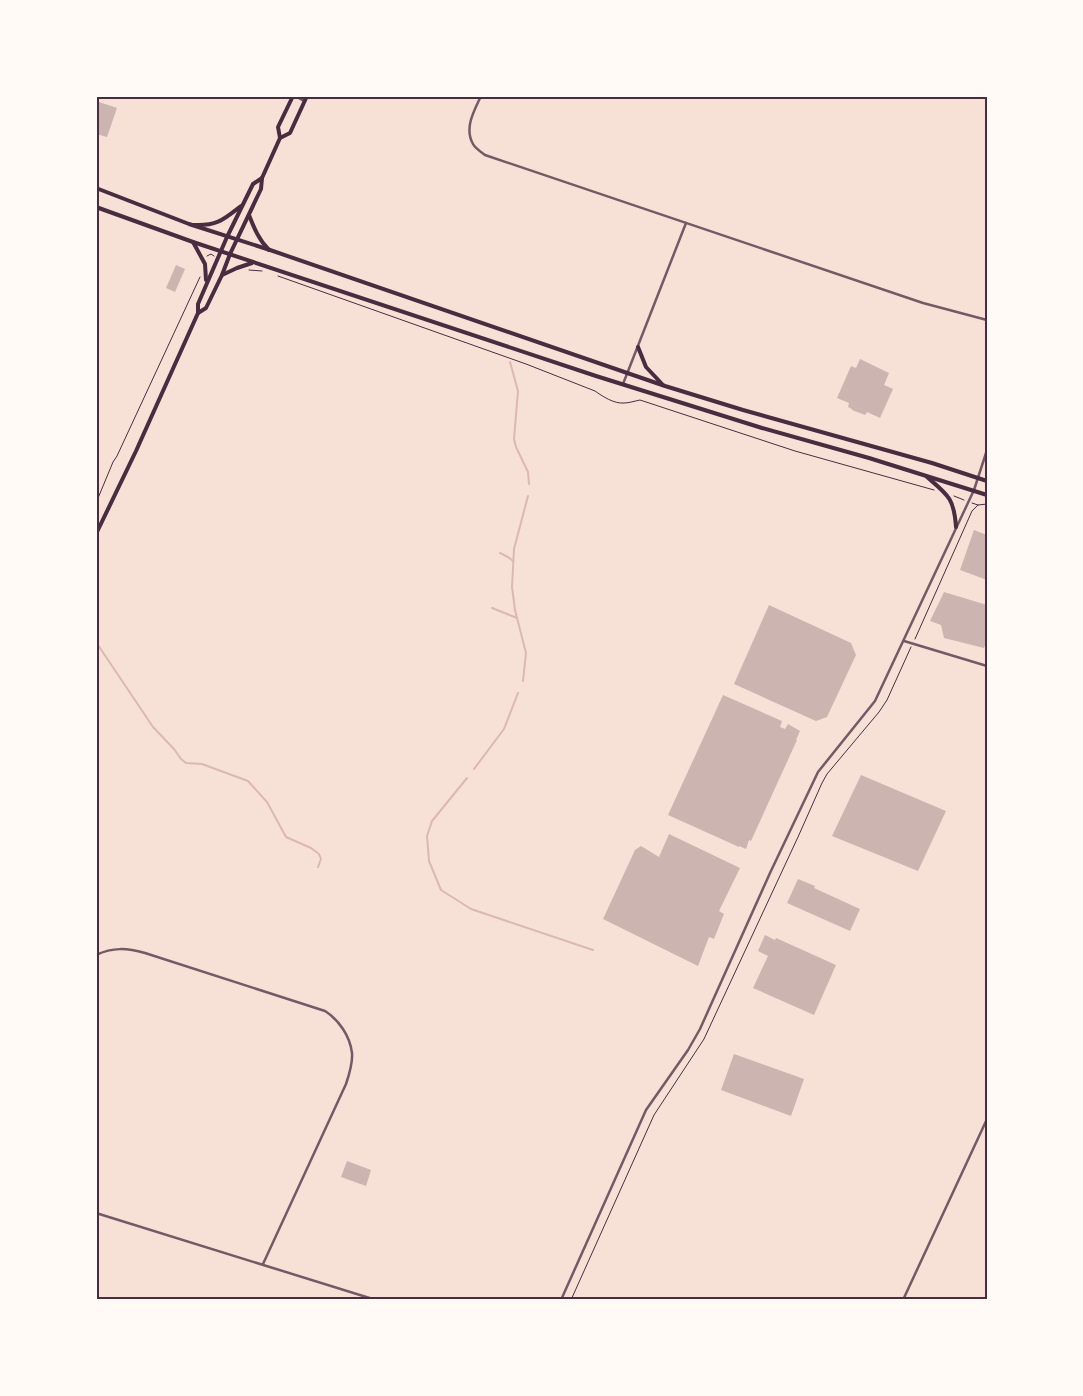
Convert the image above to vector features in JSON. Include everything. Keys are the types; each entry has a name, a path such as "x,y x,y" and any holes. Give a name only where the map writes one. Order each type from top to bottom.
{"main road":[{"path":"198,313 206,308 261,189 262,178 280,138 278,127 294,96"},
{"path":"280,138 290,132 307,96"},
{"path":"96,534 136,451 198,313 198,304 220,251 253,184 262,178"},
{"path":"96,188 189,224 665,386 752,413 932,463 987,481"},
{"path":"189,224 206,225 217,223 242,204"},
{"path":"96,207 193,242 623,384 762,428 987,494"},
{"path":"249,215 263,243 270,250"},
{"path":"193,242 205,264 206,282"},
{"path":"222,275 254,262"},
{"path":"638,347 646,368 665,386"},
{"path":"925,475 950,498 955,511 956,528"}],"street":[{"path":"294,96 304,101"},
{"path":"481,96 471,118 470,136 473,145 485,155 926,303 987,320"},
{"path":"623,384 686,223"},
{"path":"561,1300 646,1110 688,1050 700,1029 812,783 825,762 875,701 974,490 987,450"},
{"path":"904,641 987,666"},
{"path":"96,956 117,948 145,952 325,1011 335,1018 343,1028 349,1040 352,1054 346,1084 263,1264"},
{"path":"903,1300 987,1119"},
{"path":"96,1213 376,1300"}],"path":[{"path":"206,257 211,255"},
{"path":"246,270 263,271"},
{"path":"96,503 113,462 201,273"},
{"path":"272,274 526,364 595,390 602,396 617,402 625,404 640,400 795,451 935,490"},
{"path":"953,497 961,498"},
{"path":"918,632 972,511 977,505 984,502 987,504"},
{"path":"571,1300 654,1114 704,1039 822,783 827,774 887,700 909,651"}],"building":[{"path":"96,101 117,108 107,137 96,134"},
{"path":"176,265 185,269 175,292 166,288"},
{"path":"860,359 889,373 884,385 893,389 880,418 867,412 865,415 852,410 848,407 849,403 837,398 851,366 856,368"},
{"path":"974,530 987,535 987,580 960,570"},
{"path":"944,592 987,605 987,639 984,648 944,638 941,625 930,621"},
{"path":"769,605 851,643 856,655 827,717 816,721 734,684"},
{"path":"723,695 782,721 780,727 785,729 788,724 800,731 746,849 668,815"},
{"path":"861,775 946,811 918,871 832,836"},
{"path":"669,834 740,868 719,911 724,914 714,939 709,937 698,966 603,919 635,850 641,846 659,857"},
{"path":"798,879 860,909 850,931 787,903"},
{"path":"765,935 775,940 776,938 836,965 814,1015 753,988 768,956 758,951"},
{"path":"734,1054 804,1079 791,1116 721,1090"},
{"path":"347,1161 371,1170 366,1186 341,1177"}],"waterway":[{"path":"510,362 518,391 514,439 528,472 529,484"},
{"path":"523,681 526,653 515,610 512,587 514,549 528,496"},
{"path":"500,553 513,561"},
{"path":"492,608 517,618"},
{"path":"96,642 153,727 181,759 186,763 202,764 248,781 267,802 286,837 311,848 319,854 321,859 318,867"},
{"path":"474,769 504,729 518,693"},
{"path":"467,778 432,821 427,836 429,861 441,890 471,909 593,950"}]}
